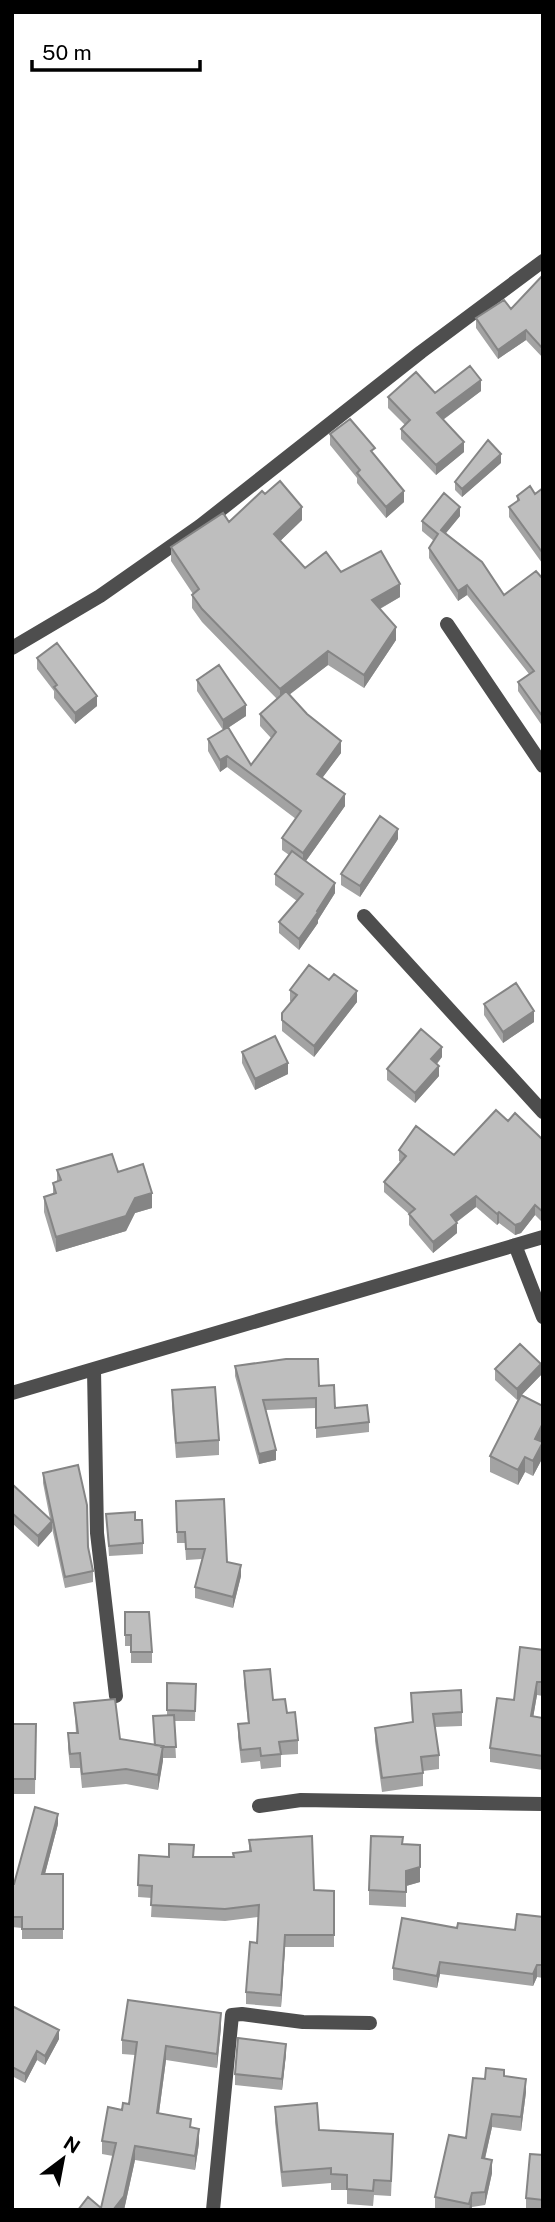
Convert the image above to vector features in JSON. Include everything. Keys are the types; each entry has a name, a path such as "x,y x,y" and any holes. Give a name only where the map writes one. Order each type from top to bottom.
{"street":[{"path":"12,648 100,596 200,526 421,352 543,261"},
{"path":"447,624 543,766"},
{"path":"364,916 543,1112"},
{"path":"12,1394 543,1237"},
{"path":"515,1245 543,1317"},
{"path":"94,1370 97,1532 116,1696"},
{"path":"259,1807 301,1800 543,1804"},
{"path":"213,2210 232,2015 303,2022 370,2023"}],"building":[{"path":"543,275 543,349 526,330 498,350 476,318 504,300 511,309"},
{"path":"470,366 481,380 437,413 464,442 436,465 401,429 410,420 388,397 416,372 435,393"},
{"path":"350,419 375,448 371,451 404,491 386,507 357,473 360,470 330,434"},
{"path":"488,440 501,454 462,489 455,482"},
{"path":"280,481 302,507 274,534 305,568 326,552 341,572 381,551 400,584 372,600 396,627 364,675 328,651 280,689 202,609 192,595 199,589 171,547 223,513 229,522 262,491 265,494"},
{"path":"530,486 535,494 543,488 542,552 509,507 519,500 517,496"},
{"path":"444,493 460,507 441,530 482,562 504,595 536,571 543,579 543,717 518,682 534,671 467,585 458,591 429,548 438,534 422,521"},
{"path":"57,643 97,696 75,713 54,687 57,685 37,658"},
{"path":"219,665 246,705 223,720 197,680"},
{"path":"286,691 307,714 341,741 317,774 345,794 303,853 282,838 301,811 227,756 220,760 208,739 228,727 251,765 276,732 260,714"},
{"path":"380,816 398,829 360,886 341,874"},
{"path":"292,851 335,883 299,939 279,922 303,894 275,874"},
{"path":"309,965 329,980 334,974 357,991 314,1046 282,1020 282,1013 297,995 290,990"},
{"path":"516,983 534,1011 503,1032 484,1004"},
{"path":"421,1029 442,1047 431,1059 439,1066 415,1093 387,1069"},
{"path":"275,1036 288,1063 255,1079 242,1052"},
{"path":"496,1110 508,1121 515,1113 543,1140 543,1212 535,1205 521,1223 515,1225 476,1196 451,1215 457,1223 433,1242 409,1214 415,1209 384,1182 406,1156 399,1150 416,1126 454,1155"},
{"path":"112,1154 118,1172 143,1164 152,1193 135,1198 126,1216 56,1237 44,1197 56,1193 53,1183 61,1180 57,1170"},
{"path":"520,1344 541,1364 517,1389 495,1369"},
{"path":"286,1359 318,1359 319,1386 334,1385 335,1408 367,1405 369,1422 316,1428 316,1398 263,1400 276,1450 259,1454 235,1366"},
{"path":"215,1387 219,1440 176,1443 172,1390"},
{"path":"521,1395 543,1406 543,1423 535,1439 543,1442 533,1461 525,1457 518,1470 490,1456"},
{"path":"78,1465 87,1505 88,1547 93,1571 65,1577 43,1473"},
{"path":"12,1484 52,1521 38,1536 12,1513"},
{"path":"224,1499 227,1562 241,1565 233,1597 195,1587 205,1549 186,1549 185,1532 177,1532 176,1501"},
{"path":"135,1512 135,1520 142,1520 143,1543 109,1546 106,1514"},
{"path":"125,1612 149,1612 152,1652 131,1652 131,1635 125,1635"},
{"path":"520,1647 543,1650 543,1682 537,1682 531,1716 543,1718 543,1756 490,1748 497,1698 514,1700"},
{"path":"270,1669 273,1700 285,1699 287,1713 295,1712 298,1740 279,1742 281,1754 261,1756 260,1748 241,1750 238,1724 249,1723 244,1671"},
{"path":"167,1683 196,1684 195,1711 167,1710"},
{"path":"461,1690 462,1712 433,1714 439,1755 421,1757 423,1773 382,1778 375,1728 413,1722 411,1693"},
{"path":"115,1699 120,1739 163,1746 158,1775 126,1769 82,1774 80,1753 70,1754 68,1733 78,1733 74,1703"},
{"path":"174,1715 176,1747 155,1745 153,1716"},
{"path":"12,1724 36,1724 35,1779 12,1779"},
{"path":"35,1807 58,1814 42,1874 63,1874 63,1929 22,1929 22,1917 12,1917 12,1884"},
{"path":"312,1836 314,1890 334,1891 334,1935 285,1935 281,1995 246,1992 250,1942 257,1943 259,1905 225,1909 151,1905 152,1886 138,1885 139,1855 169,1857 169,1844 194,1845 193,1857 234,1857 233,1853 251,1851 249,1840"},
{"path":"371,1836 403,1837 402,1844 420,1845 420,1867 406,1871 406,1892 369,1890"},
{"path":"517,1914 543,1917 543,1965 537,1965 533,1974 440,1962 437,1976 393,1968 402,1918 457,1928 458,1923 515,1930"},
{"path":"128,2000 221,2013 217,2054 166,2046 157,2113 191,2119 190,2127 199,2129 195,2156 135,2146 124,2196 113,2210 78,2210 88,2197 101,2208 116,2143 102,2141 108,2107 122,2110 123,2103 129,2104 137,2042 122,2040"},
{"path":"12,2006 59,2030 45,2056 37,2051 25,2074 12,2067"},
{"path":"238,2038 286,2044 282,2079 235,2074"},
{"path":"486,2068 504,2070 504,2076 526,2079 521,2117 492,2114 482,2158 492,2160 485,2192 472,2193 469,2204 435,2197 449,2135 466,2138 473,2078 485,2079"},
{"path":"317,2103 319,2130 393,2134 391,2181 374,2180 373,2191 347,2189 347,2175 331,2174 331,2168 282,2172 275,2107"},
{"path":"530,2154 543,2155 543,2200 526,2198"}]}
